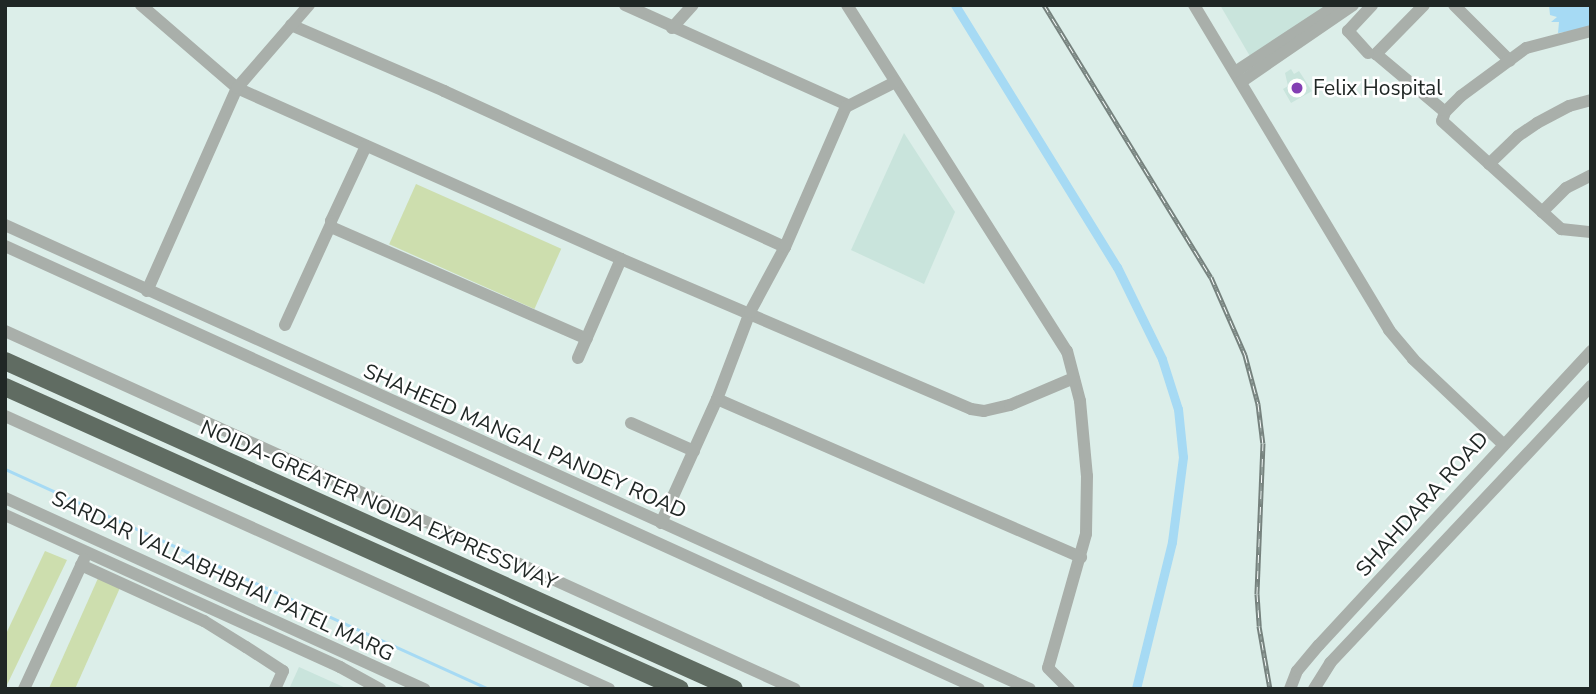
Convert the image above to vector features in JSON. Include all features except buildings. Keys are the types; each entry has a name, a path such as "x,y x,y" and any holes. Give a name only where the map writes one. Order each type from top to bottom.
{"highway":[{"name":"NOIDA-GREATER NOIDA EXPRESSWAY","path":"5,361 734,689"},
{"path":"5,387 680,689"}],"street":[{"path":"141,5 237,88 621,259 750,312 971,409 984,411 1010,405 1074,378"},
{"path":"147,290 237,88 309,5"},
{"path":"625,5 848,105"},
{"path":"672,28 693,5"},
{"path":"846,5 1067,351 1080,401 1087,476 1086,534 1048,668 1069,689"},
{"path":"1195,5 1388,330 1413,359 1503,444"},
{"path":"1238,77 1337,5"},
{"path":"1238,77 1353,5"},
{"path":"1368,53 1348,31 1372,5"},
{"path":"1424,5 1376,54 1445,112"},
{"path":"1454,5 1510,61"},
{"path":"291,25 444,90 785,247"},
{"path":"1591,31 1532,45 1467,90 1445,112 1443,124 1565,231 1591,232"},
{"path":"661,523 717,399 750,312 785,247 848,105 895,82"},
{"path":"1489,164 1518,136 1537,123 1569,107 1591,100"},
{"path":"285,325 366,146"},
{"path":"1542,212 1566,188 1591,175"},
{"path":"331,224 335,230 587,340"},
{"name":"SHAHEED MANGAL PANDEY ROAD","path":"5,225 1030,689"},
{"path":"5,246 979,689"},
{"path":"578,358 621,259"},
{"path":"5,331 795,689"},
{"name":"SHAHDARA ROAD","path":"1290,689 1297,671 1319,645 1591,352"},
{"name":"SHAHDARA ROAD","path":"1314,689 1330,663 1591,386"},
{"path":"717,399 1081,557"},
{"path":"5,415 609,689"},
{"path":"631,424 694,451"},
{"path":"1516,430 1534,448"},
{"name":"SARDAR VALLABHBHAI PATEL MARG","path":"5,498 425,689"},
{"name":"SARDAR VALLABHBHAI PATEL MARG","path":"5,515 340,667 380,689"},
{"path":"24,689 94,538"},
{"path":"81,565 204,621 246,647 283,671 275,689"},
{"path":"945,673 955,655"}],"shaded area":[{"path":"1220,5 1332,5 1251,58"},
{"name":"Felix Hospital","path":"1291,69 1294,74 1299,71 1312,91 1291,103 1283,89 1288,86 1285,73"},
{"path":"904,133 955,212 924,284 851,250"},
{"path":"299,667 348,689 289,689"}],"green space":[{"path":"416,184 561,249 534,309 389,244"},
{"path":"45,551 67,560 5,689 5,636"},
{"path":"99,576 121,586 75,689 49,689"}],"water":[{"path":"1549,5 1591,5 1591,28 1558,33 1559,22 1551,22 1557,17 1550,15"}],"waterway":[{"path":"955,5 1117,267 1162,359 1178,409 1183,457 1172,542 1136,689"},
{"path":"5,469 489,689"}],"railway":[{"path":"1044,5 1211,277 1245,355 1258,404 1263,443 1257,594 1259,626 1270,689"}],"place":[{"name":"Felix Hospital","path":"1297,88"}]}
